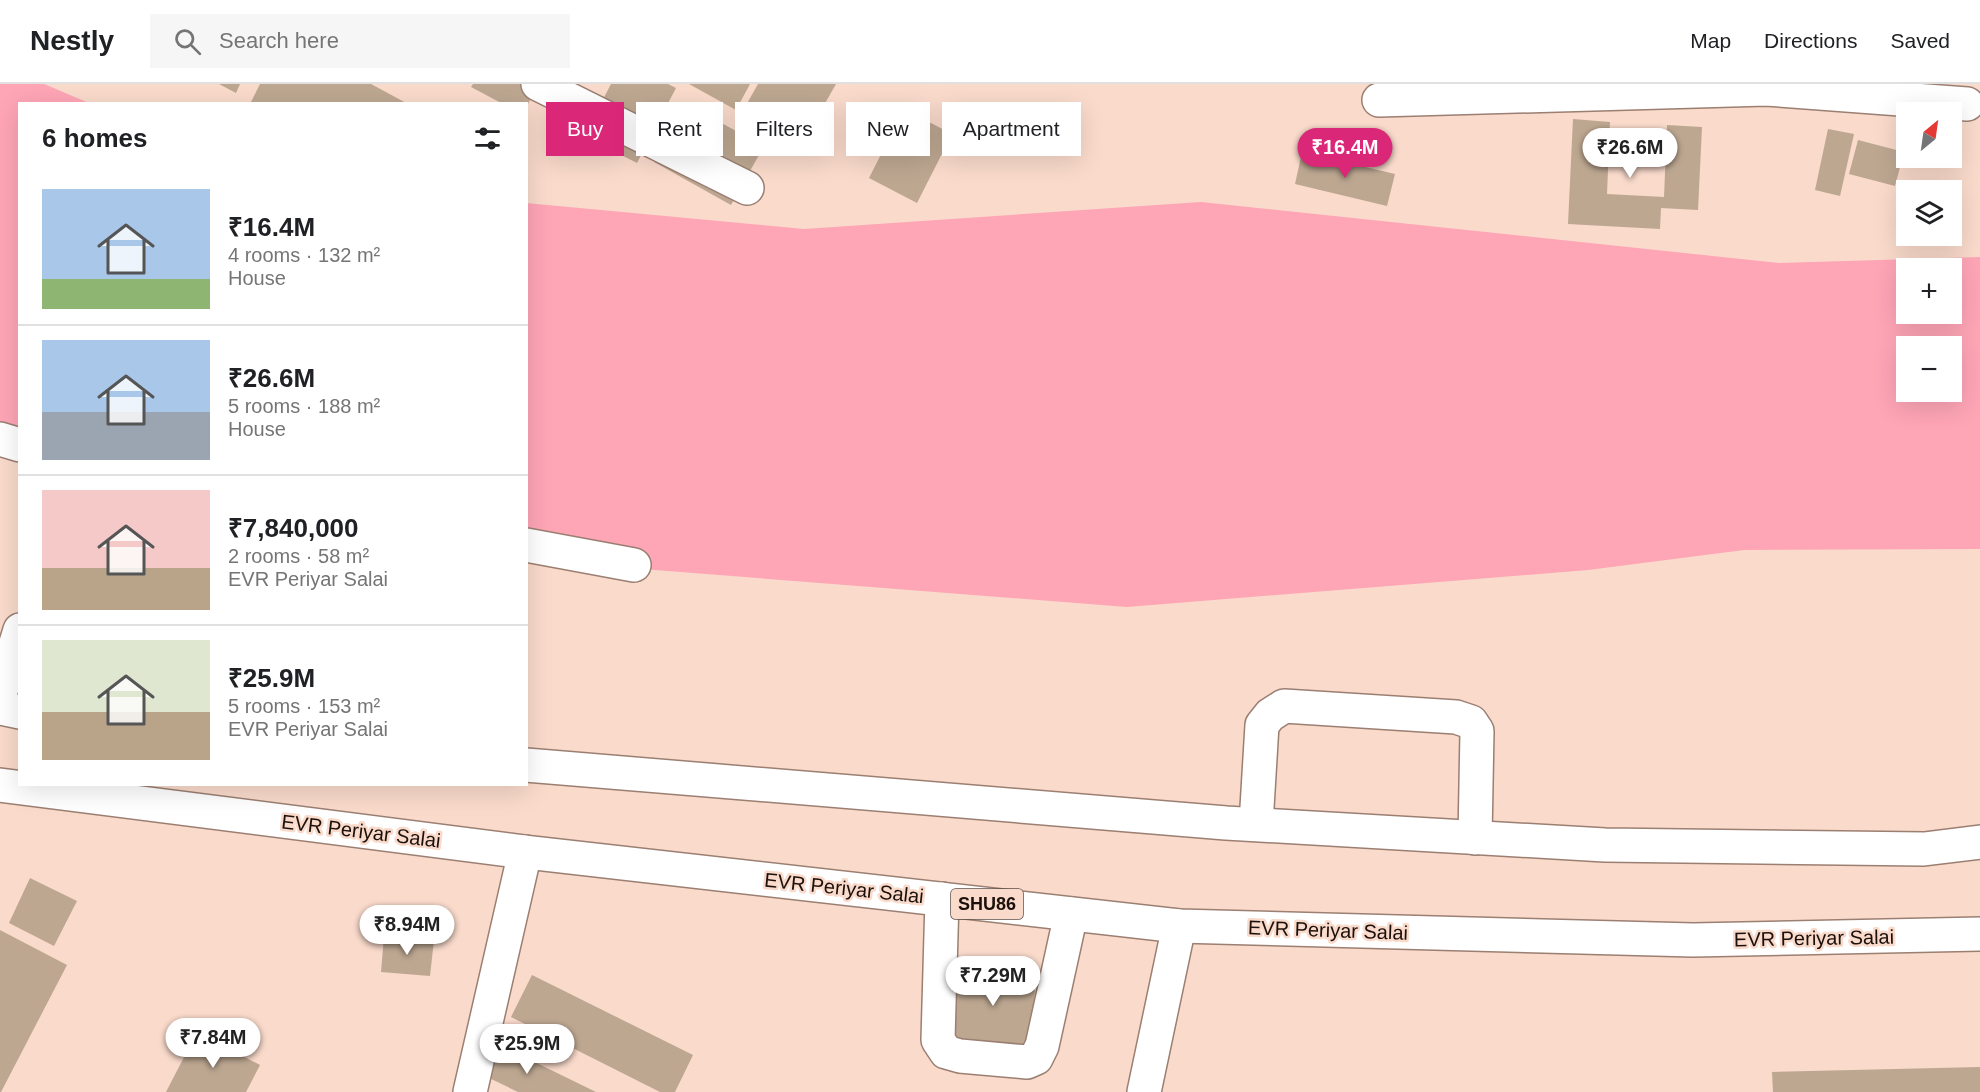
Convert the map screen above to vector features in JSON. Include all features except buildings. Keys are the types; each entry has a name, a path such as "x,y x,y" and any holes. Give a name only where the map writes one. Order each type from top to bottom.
{"main road":[{"path":"538,84 747,188"},
{"path":"1379,100 1571,90 1767,89 1971,98"},
{"path":"0,440 18,444"},
{"path":"528,545 634,565"},
{"path":"0,694 18,636"},
{"path":"1256,824 1262,725 1270,715 1284,706 1319,708 1456,717 1471,722 1478,730 1475,837"},
{"path":"0,708 18,712"},
{"path":"528,765 1256,824 1605,845 1924,849 1980,842"},
{"name":"EVR Periyar Salai","path":"0,785 525,852 1179,926 1693,940 1980,934"},
{"path":"470,1092 525,852"},
{"path":"942,899 938,1040 946,1052 960,1056 1027,1062 1036,1058 1042,1046 1071,914"},
{"path":"1144,1092 1179,926"}],"shaded area":[{"path":"0,84 44,84 87,102 18,102 18,452 0,447"},
{"path":"1201,202 1779,263 1896,260 1896,324 1962,324 1962,258 1946,258 1980,257 1980,549 1744,550 1588,570 1127,607 528,560 528,203 804,229"}]}
